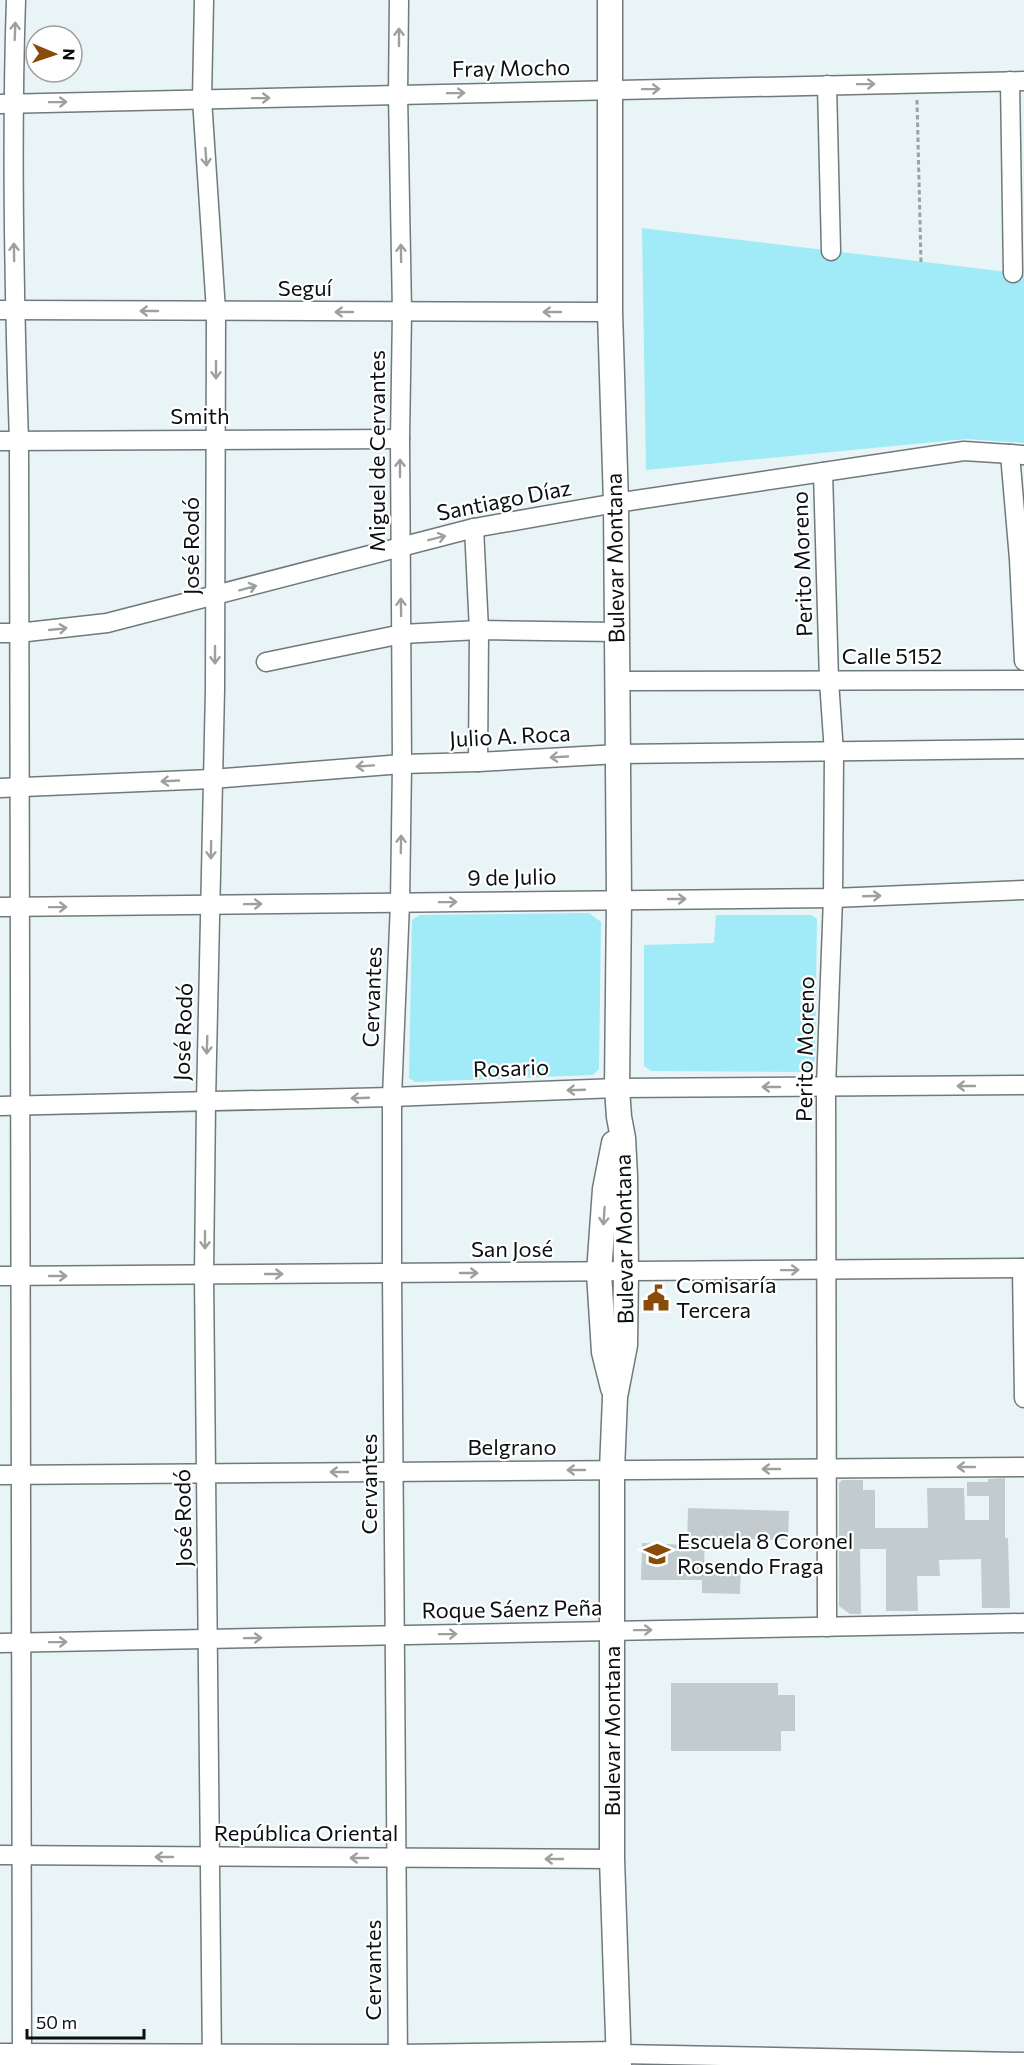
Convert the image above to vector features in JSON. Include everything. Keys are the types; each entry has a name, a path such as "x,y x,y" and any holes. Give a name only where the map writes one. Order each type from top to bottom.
{"main road":[{"name":"Bulevar Montana","path":"610,0 610,312 616,503 619,900 616,1088 626,1176 625,1345 615,1397 612,1470 612,1859 619,2059"},
{"name":"Bulevar Montana","path":"615,1397 604,1352 599,1273 605,1189 619,1117"},
{"path":"14,2059 212,2061 619,2059"}],"street":[{"path":"14,2059 21,1856 20,1276 9,1106 19,907 19,788 9,633 19,441 7,310 6,104 16,0"},
{"name":"José Rodó","path":"204,0 202,99 216,311 215,689 204,1275 212,2061"},
{"name":"Miguel de Cervantes","path":"399,0 398,94 402,312 400,903"},
{"path":"1013,273 1017,81"},
{"name":"Fray Mocho","path":"6,104 1017,81"},
{"path":"827,85 831,251"},
{"name":"Seguí","path":"7,310 610,312"},
{"name":"Smith","path":"0,441 400,439"},
{"name":"Santiago Díaz","path":"9,633 107,623 474,528 616,503 964,451 1017,454"},
{"path":"1017,454 1024,661"},
{"name":"Perito Moreno","path":"823,472 829,681 834,753 833,898 826,1087 827,1627"},
{"path":"474,528 478,630 478,762"},
{"path":"266,662 402,634 478,630 616,632"},
{"name":"Calle 5152","path":"617,681 1024,680"},
{"name":"Julio A. Roca","path":"0,788 212,779 402,764 618,754 1024,749"},
{"name":"9 de Julio","path":"0,907 833,898 1024,890"},
{"name":"Cervantes","path":"398,2061 392,1097 400,903"},
{"name":"Rosario","path":"9,1106 392,1097 616,1088 1024,1085"},
{"path":"1023,1268 1024,1398"},
{"name":"San José","path":"0,1276 1023,1268"},
{"name":"Belgrano","path":"0,1475 1024,1467"},
{"name":"Roque Sáenz Peña","path":"0,1643 1024,1623"},
{"name":"República Oriental","path":"0,1856 612,1859"},
{"path":"619,2059 1024,2062"}],"path":[{"path":"917,83 921,262"}],"shaded area":[{"path":"642,228 1024,274 1024,443 966,439 646,470"},
{"path":"589,913 601,922 599,1069 593,1075 415,1082 409,1078 412,920 420,915"},
{"path":"716,915 811,915 817,919 815,1060 806,1072 651,1071 644,1066 644,945 714,943"}],"building":[{"path":"1005,1478 1005,1538 1008,1538 1010,1608 982,1608 981,1559 939,1560 940,1576 917,1576 918,1611 886,1611 886,1549 860,1549 861,1614 850,1614 839,1606 839,1483 842,1480 863,1480 863,1490 875,1490 875,1528 928,1528 927,1488 964,1488 965,1520 989,1520 989,1496 967,1496 967,1482 988,1482 988,1479"},
{"path":"688,1508 789,1511 788,1540 705,1538 704,1565 741,1567 740,1594 702,1593 702,1580 641,1580 642,1543 687,1545"},
{"path":"671,1683 778,1683 778,1695 795,1695 795,1731 781,1731 781,1751 671,1751"}],"place":[{"name":"Comisaría Tercera","path":"656,1298"},
{"name":"Escuela 8 Coronel Rosendo Fraga","path":"657,1554"}]}
